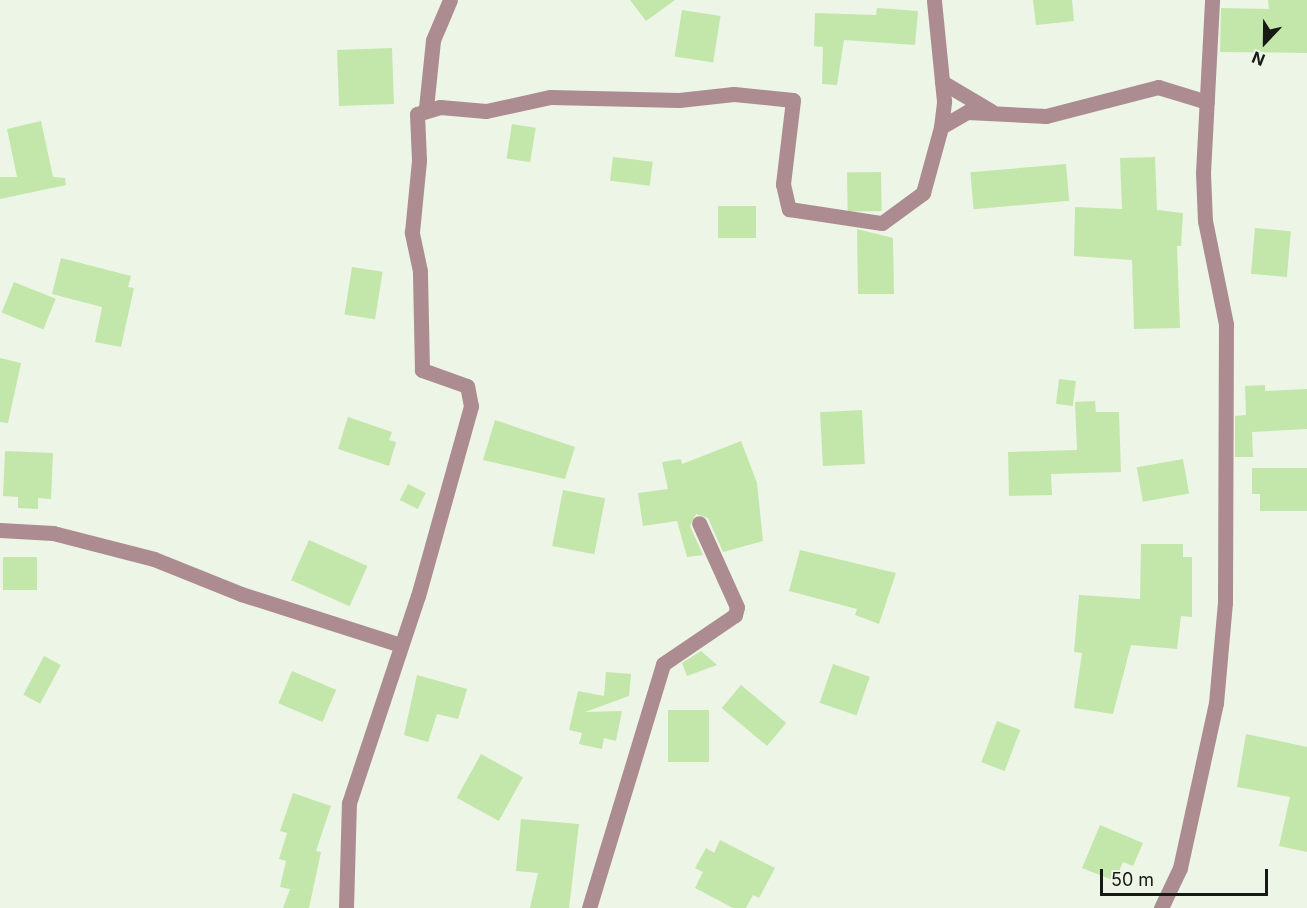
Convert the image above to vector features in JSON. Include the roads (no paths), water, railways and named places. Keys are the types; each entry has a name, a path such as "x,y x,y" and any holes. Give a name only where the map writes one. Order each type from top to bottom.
{"street":[{"path":"426,108 434,40 450,0"},
{"path":"346,908 349,803 466,435 472,394 467,386 422,370 420,271 411,232 419,160 417,114 426,108 486,111 550,97 679,100 734,94 793,100 783,184 789,209 852,222 882,223 916,202 941,127 942,82 934,0"},
{"path":"1161,908 1180,868 1215,703 1225,603 1226,324 1205,221 1212,0"},
{"path":"942,82 991,111"},
{"path":"941,127 957,114 991,111 1046,116 1158,87 1207,102"},
{"path":"589,908 663,664 735,615 737,607 699,523"},
{"path":"0,530 53,533 154,559 241,594 401,645"}]}
